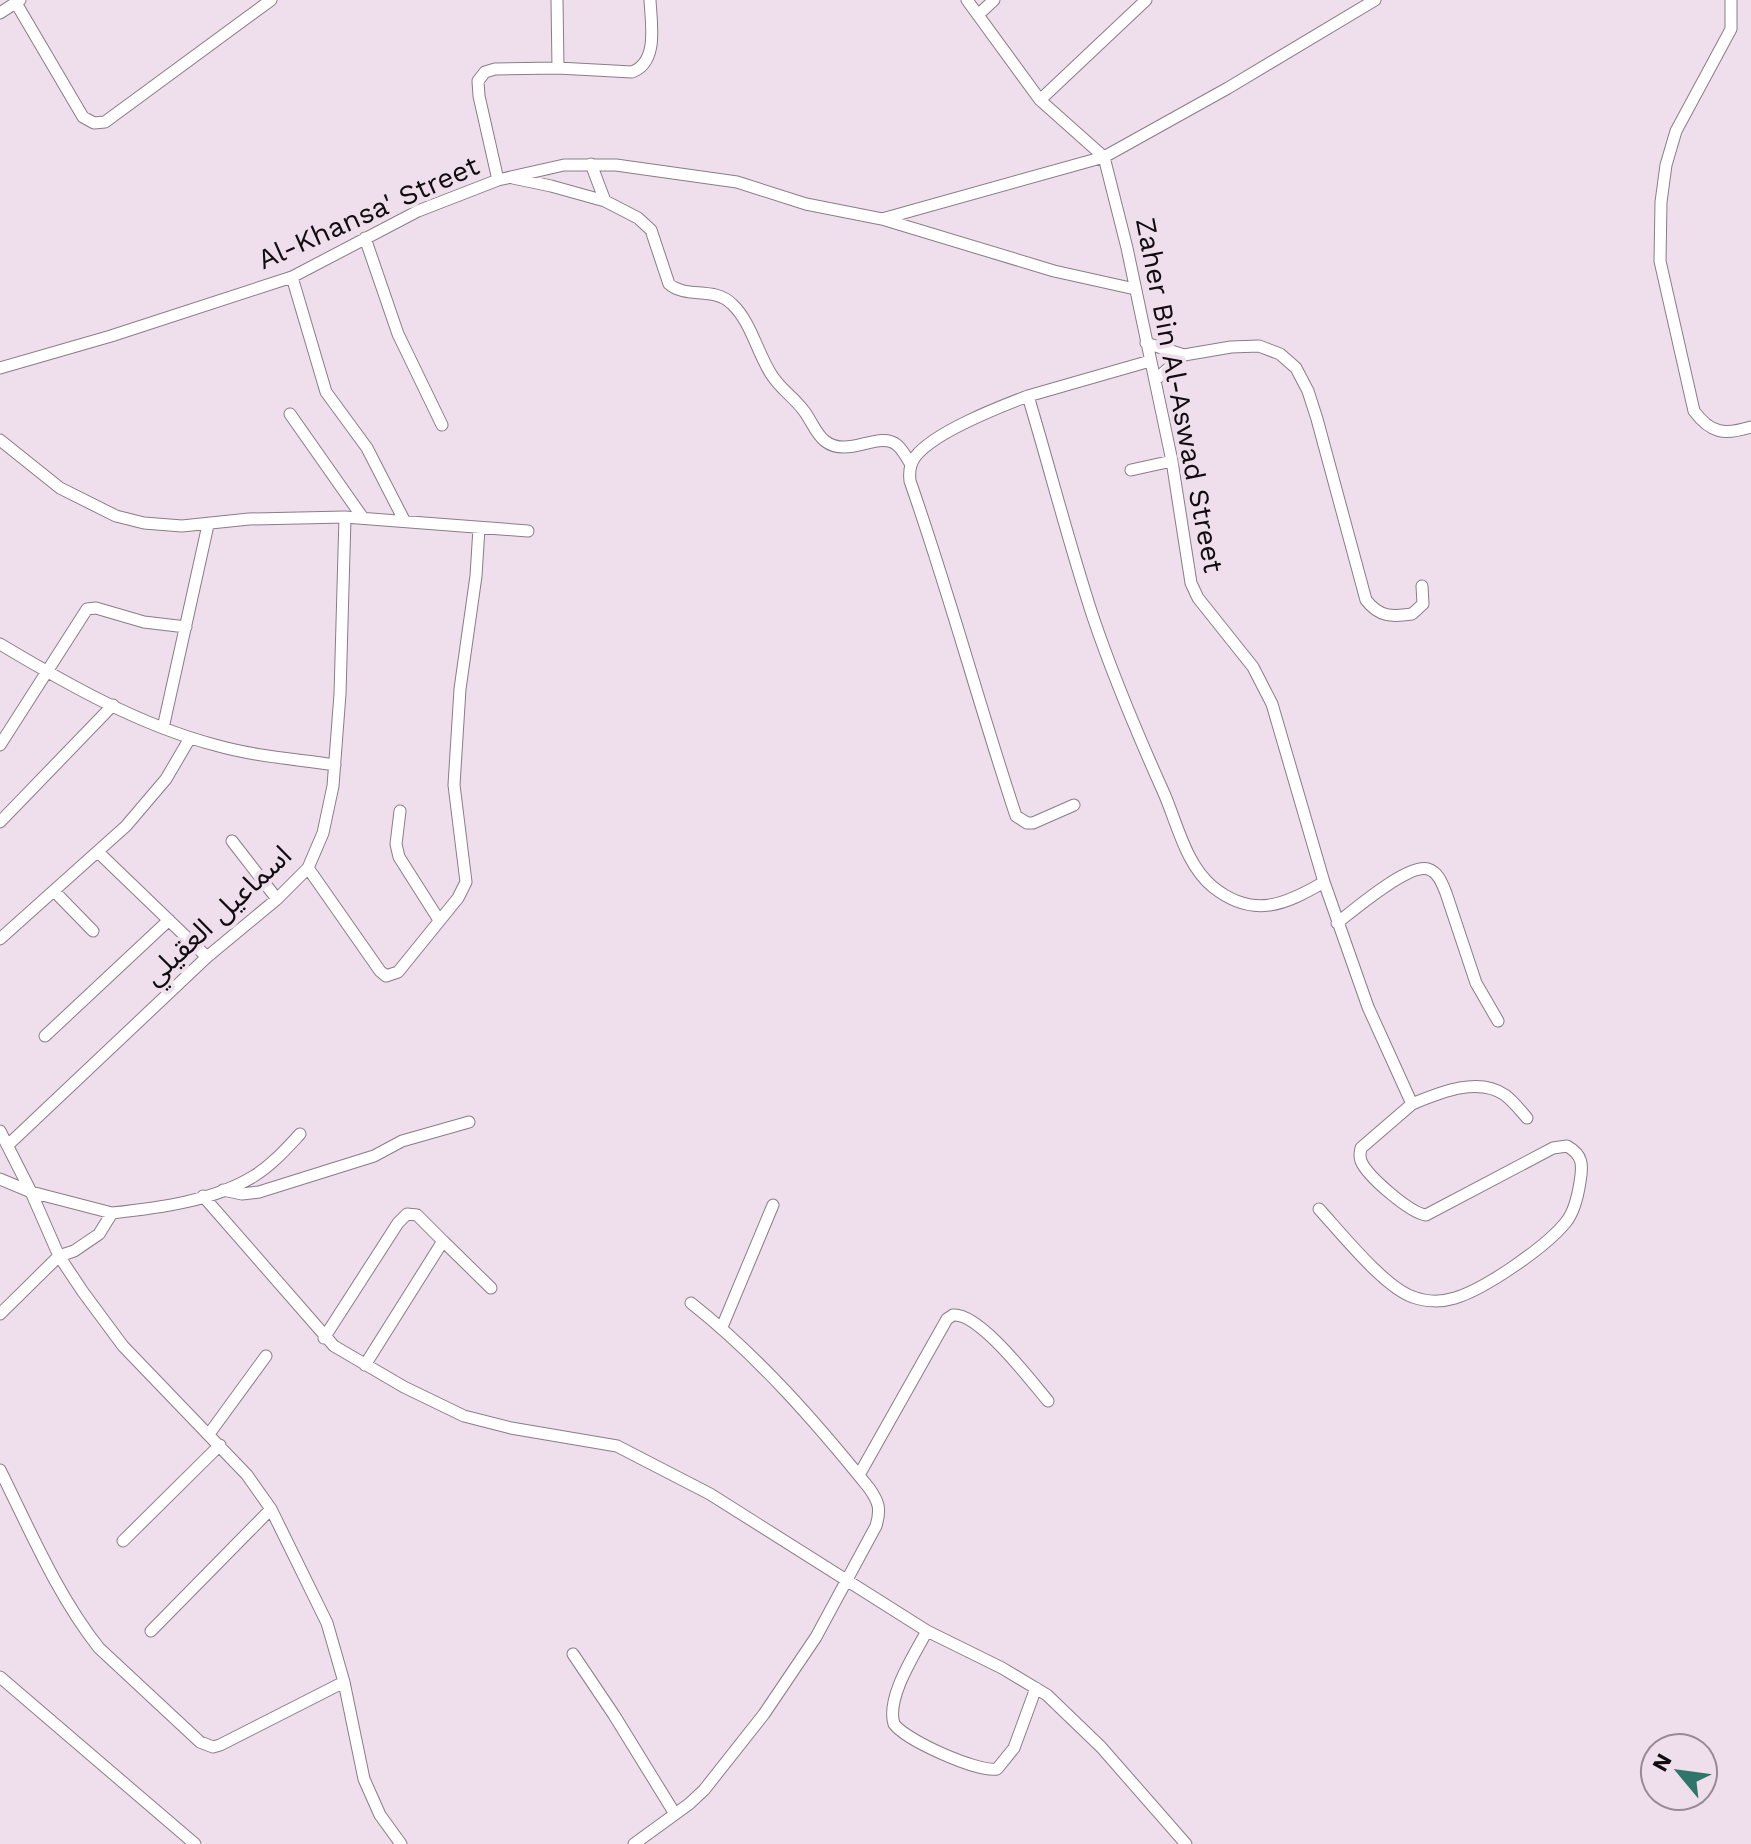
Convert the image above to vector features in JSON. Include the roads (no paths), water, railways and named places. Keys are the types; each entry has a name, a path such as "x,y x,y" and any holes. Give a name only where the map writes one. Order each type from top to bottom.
{"street":[{"path":"0,13 18,2 83,117 98,124 105,122 271,0"},
{"path":"557,0 558,68"},
{"path":"650,0 650,49 638,70 495,69 480,77 479,96 503,178 551,186 605,201 638,218 656,238 664,277 675,289 711,293 730,302 744,320 778,385 801,407 826,442 847,448 889,441 901,448 911,465"},
{"path":"967,0 1040,100 1104,157"},
{"path":"979,14 994,0"},
{"path":"1040,100 1146,0"},
{"path":"882,219 1104,157 1228,88 1375,0"},
{"path":"1731,0 1731,29 1724,47 1690,102 1666,165 1659,245 1669,305 1694,411 1710,429 1722,434 1751,427"},
{"name":"Zaher Bin Al-Aswad Street","path":"1104,157 1114,189 1172,461 1194,591 1253,667 1272,704 1337,923 1368,1007 1412,1104"},
{"path":"591,164 605,201"},
{"name":"Al-Khansa' Street","path":"0,368 111,336 292,277 418,211 503,178 548,167 591,164 737,182 806,204 882,219 1054,271 1135,289"},
{"path":"365,238 398,334 442,425"},
{"path":"292,277 326,392 367,448 404,520"},
{"path":"1146,343 1184,355 1259,346 1289,360 1308,391 1317,419 1366,600 1383,615 1412,614 1423,604 1422,586"},
{"path":"1155,380 1184,355"},
{"path":"1074,805 1033,823 1016,816 988,732 959,627 910,481 911,465 921,451 998,407 1150,361"},
{"path":"1028,396 1093,615 1125,705 1192,859 1211,885 1242,902 1272,907 1324,882"},
{"path":"290,414 363,518"},
{"path":"0,440 60,488 116,516 164,525 345,517 528,531"},
{"path":"1131,470 1172,461"},
{"name":"اسماعيل العقيلي","path":"8,1145 207,957 277,899 308,868 326,821 335,765 345,517"},
{"path":"163,728 208,525"},
{"path":"308,868 386,976 398,972 458,898 466,882 455,773 460,689 475,589 479,528"},
{"path":"0,745 82,613 91,608 144,622 186,627"},
{"path":"0,644 113,705 190,738 218,746 335,765"},
{"path":"0,822 113,705"},
{"path":"0,939 126,826 160,786 190,738"},
{"path":"400,811 396,844 399,857 439,920"},
{"path":"232,841 277,899"},
{"path":"98,852 207,957"},
{"path":"1337,923 1410,871 1429,869 1441,881 1476,983 1498,1021"},
{"path":"54,891 93,931"},
{"path":"45,1036 169,920"},
{"path":"1319,1209 1392,1284 1410,1296 1438,1301 1466,1294 1537,1249 1568,1221 1578,1193 1583,1164 1579,1156 1567,1146 1553,1148 1430,1214 1422,1215 1409,1209 1369,1171 1360,1153 1366,1143 1412,1104 1442,1092 1482,1087 1503,1093 1527,1118"},
{"path":"223,1190 242,1194 259,1192 369,1158 402,1141 469,1122"},
{"path":"0,1131 59,1256 123,1346 220,1445 247,1475 271,1509 327,1623 344,1682 364,1779 380,1815 401,1844"},
{"path":"0,1179 31,1192 112,1213 148,1209 203,1196 246,1181 266,1168 300,1134"},
{"path":"203,1196 324,1338 365,1365 464,1416 624,1449 710,1494 927,1631 1036,1688 1067,1711 1186,1844"},
{"path":"722,1327 773,1205"},
{"path":"0,1314 59,1256 74,1251 94,1238 112,1213"},
{"path":"324,1338 403,1218 412,1213 491,1288"},
{"path":"365,1365 443,1241"},
{"path":"634,1844 704,1790 788,1682 876,1526 880,1510 877,1499 859,1475 762,1366 722,1327 691,1303"},
{"path":"859,1475 947,1319 953,1315 963,1316 983,1331 1048,1401"},
{"path":"209,1434 266,1356"},
{"path":"123,1541 220,1445"},
{"path":"0,1470 55,1580 90,1637 200,1742 213,1747 220,1745 344,1682"},
{"path":"151,1631 271,1509"},
{"path":"927,1631 906,1670 893,1706 894,1724 905,1735 977,1768 997,1769 1014,1748 1036,1688"},
{"path":"573,1654 675,1814"},
{"path":"0,1677 195,1844"}]}
